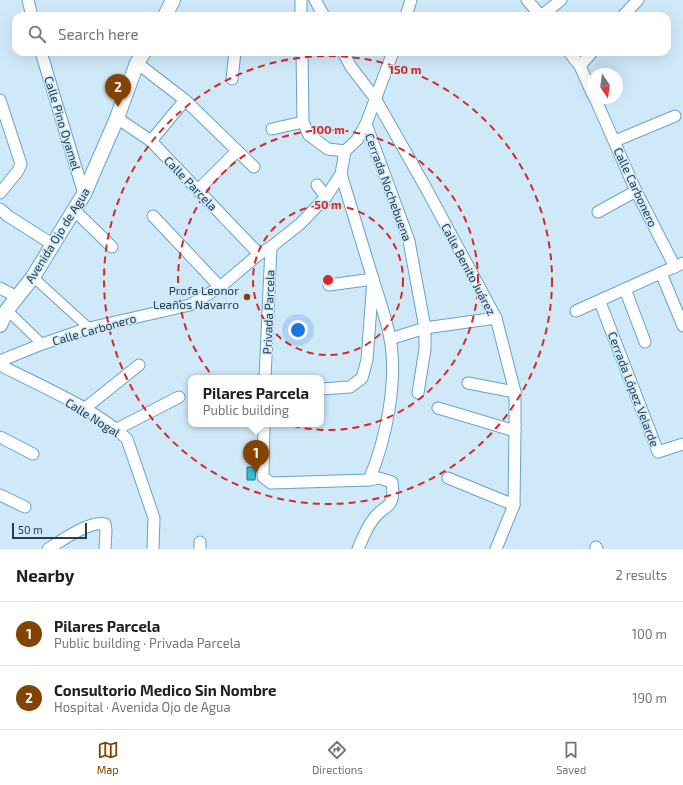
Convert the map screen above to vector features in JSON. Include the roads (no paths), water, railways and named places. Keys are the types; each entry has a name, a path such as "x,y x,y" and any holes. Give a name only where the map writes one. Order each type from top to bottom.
{"street":[{"path":"28,0 31,12"},
{"path":"301,0 301,12"},
{"path":"315,0 322,12"},
{"path":"407,12 411,0"},
{"path":"527,0 538,12"},
{"path":"546,12 561,0"},
{"path":"626,12 638,0"},
{"name":"Calle Pino Oyamel","path":"42,56 84,194"},
{"path":"232,79 235,56"},
{"path":"302,56 303,122 309,134 328,149 344,151 357,140 366,124 391,56"},
{"name":"Calle Benito Juárez","path":"345,56 351,68 375,98 427,190 496,318 515,392 514,505 496,549"},
{"path":"572,56 580,66 587,82"},
{"path":"580,66 589,56"},
{"path":"140,58 254,167"},
{"name":"Avenida Ojo de Agua","path":"0,325 7,310 33,277 84,194 117,118 140,58"},
{"path":"0,100 21,164 18,171 0,193"},
{"path":"151,141 185,100"},
{"name":"Calle Carbonero","path":"598,104 636,191 679,265"},
{"path":"615,141 675,116"},
{"name":"Calle Parcela","path":"117,118 151,141 259,254"},
{"path":"272,130 303,122"},
{"name":"Cerrada Nochebuena","path":"366,124 409,241 425,328 425,349 418,393"},
{"path":"198,190 237,151"},
{"name":"Calle Carbonero","path":"0,361 42,344 89,328 190,305 220,287 259,254 271,247 300,224 326,197 341,174 344,151"},
{"path":"341,174 390,339 393,364 390,400 381,448 370,480"},
{"path":"317,185 326,197"},
{"path":"598,212 636,191"},
{"path":"0,209 8,216 52,244"},
{"path":"74,210 112,248"},
{"path":"153,216 220,287"},
{"name":"Privada Parcela","path":"265,375 271,247"},
{"path":"576,311 600,302 679,265"},
{"path":"661,273 683,326"},
{"path":"33,277 89,328"},
{"path":"329,285 373,279"},
{"path":"324,389 350,388 362,378 367,360 373,279"},
{"path":"0,288 18,297"},
{"path":"625,289 645,342"},
{"name":"Cerrada López Velarde","path":"600,302 658,452 683,444"},
{"path":"7,310 42,344"},
{"path":"390,339 425,328 496,318"},
{"name":"Calle Nogal","path":"0,365 84,409 117,429 127,439 154,518 153,549"},
{"path":"84,409 139,365"},
{"path":"468,383 515,392"},
{"path":"117,429 179,397"},
{"path":"438,408 515,431"},
{"path":"264,427 263,477 271,483 370,480 379,478 392,482 394,494 389,507 373,519 358,549"},
{"path":"0,437 33,454"},
{"path":"448,478 514,505"},
{"path":"0,495 25,507"},
{"path":"48,549 99,522 104,524 106,530 105,549"}],"place":[{"name":"Consultorio Medico Sin Nombre","path":"118,107"},
{"name":"Profa Leonor Leaños Navarro","path":"247,297"},
{"name":"Pilares Parcela","path":"256,473"}]}
